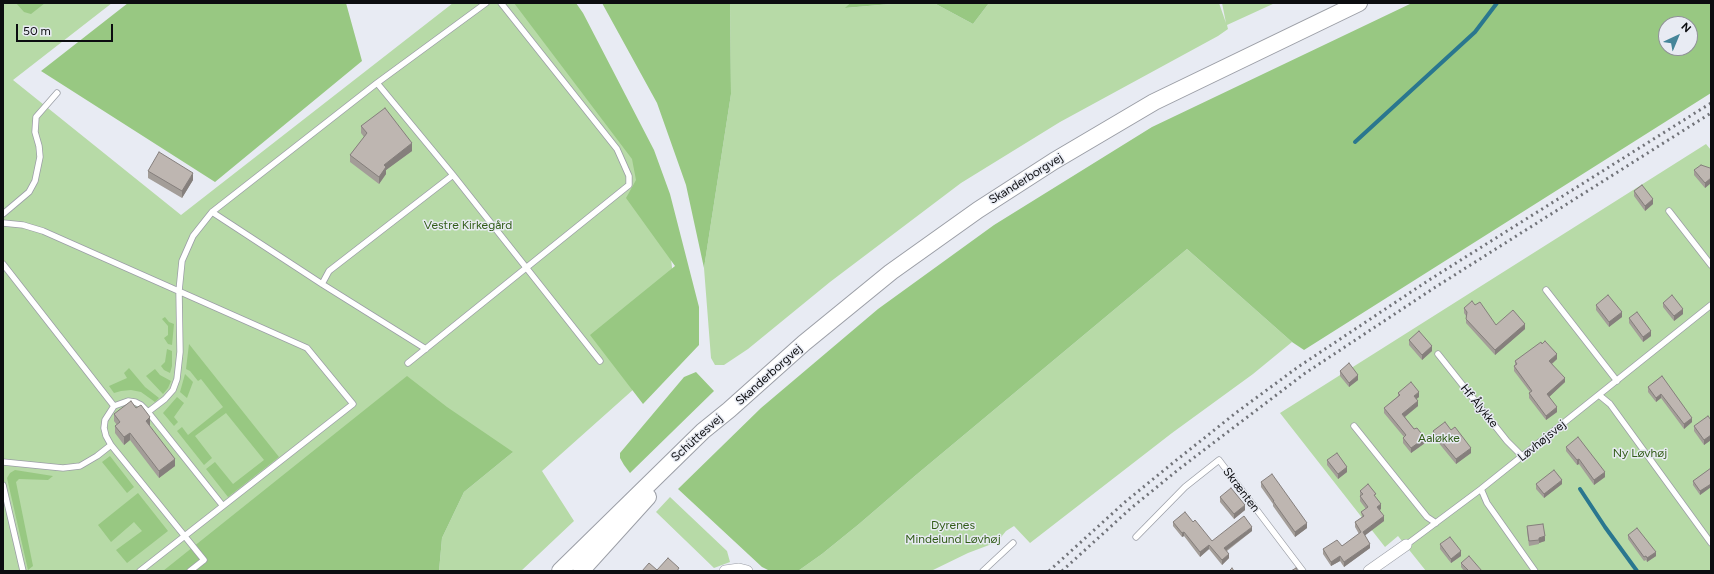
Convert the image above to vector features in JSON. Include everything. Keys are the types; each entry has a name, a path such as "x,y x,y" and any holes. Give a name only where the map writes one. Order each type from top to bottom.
{"main road":[{"name":"Skanderborgvej","path":"729,410 804,343 891,272 978,210 1054,161 1154,102 1359,3"},
{"name":"Schüttesvej","path":"560,571 703,431 729,410"},
{"name":"Schüttesvej","path":"580,571 655,489 710,433 729,410"}],"street":[{"name":"Løvhøjsvej","path":"1368,571 1406,545"},
{"path":"725,571 739,569 747,571"}],"lane":[{"path":"148,412 165,399 173,390 177,380 180,352 180,291 182,261 193,236 212,212 377,83 486,3"},
{"path":"408,363 629,185 629,176 617,149 501,3"},
{"path":"377,83 453,175 600,361"},
{"path":"3,214 29,192 35,181 40,157 35,132 36,117 57,93"},
{"path":"322,284 329,271 453,175"},
{"path":"1669,211 1711,266"},
{"path":"212,212 322,284 426,349"},
{"path":"3,224 36,228 307,348 353,404 140,571"},
{"path":"3,264 114,406"},
{"path":"1546,290 1617,380"},
{"name":"Løvhøjsvej","path":"1406,545 1480,489 1711,306"},
{"name":"Hf Ålykke","path":"1438,354 1507,441 1522,456"},
{"path":"1599,395 1610,404 1711,543"},
{"path":"190,571 204,560 111,445 106,436 104,428 105,420 114,406 128,401 135,402 148,412 223,506"},
{"path":"1354,426 1427,517 1436,523"},
{"path":"3,462 63,468 80,466 97,456 111,445"},
{"name":"Skrænten","path":"1136,537 1185,487 1219,460 1303,571"},
{"path":"3,485 23,571"},
{"path":"1480,489 1487,503 1535,571"},
{"path":"983,571 1013,543"}],"green space":[{"name":"Vestre Kirkegård","path":"3,3 112,3 13,80 181,215 453,3 543,3 641,155 669,241 681,347 542,471 574,521 521,571 439,571 442,538 464,492 513,452 249,571 3,571"},
{"path":"16,3 45,3 31,14 24,12"},
{"path":"128,3 346,3 362,61 215,182 41,71"},
{"path":"514,3 576,3 583,13 654,150 670,194 699,307 699,345 643,404 590,335 675,266 626,198 636,180 632,159"},
{"path":"602,3 730,3 731,94 704,268 686,185 657,103"},
{"path":"730,3 850,3 846,8 902,3 934,3 973,24 989,3 1219,3 1226,23 1222,3 1275,3 1227,25 1228,29 1218,36 1060,122 961,183 830,282 748,349 724,365 715,365 711,358 704,268 731,94"},
{"path":"850,3 902,3 845,8"},
{"path":"934,3 989,3 973,24"},
{"path":"1412,3 1711,3 1711,93 1304,350 1292,342 1187,249 822,554 798,571 770,571 762,567 678,489 761,408 878,309 994,225 1152,127"},
{"name":"Aaløkke","path":"1706,144 1711,150 1711,571 1426,571 1398,536 1385,547 1280,413"},
{"name":"Dyrenes Mindelund Løvhøj","path":"1187,249 1292,342 1253,374 1172,433 1030,543 1014,526 1006,531 997,542 968,553 931,571 798,571 859,524"},
{"path":"165,317 169,322 174,324 172,345 168,344 164,338 168,335 168,326 162,319"},
{"path":"189,344 279,457 228,497 206,469 215,462 233,484 264,460 226,413 195,436 212,458 204,465 177,431 182,427 188,435 223,407 201,379 198,381 190,371 186,369"},
{"path":"167,349 172,351 172,366 170,373 164,370 161,366 165,362"},
{"path":"129,368 145,387 159,398 155,402 141,392 131,390 114,393 109,386 127,378 124,373"},
{"path":"155,369 160,375 171,381 163,394 146,376"},
{"path":"696,372 714,391 630,473 620,458 620,453 684,377"},
{"path":"185,374 193,382 187,398 180,392"},
{"path":"407,376 447,407 513,452 464,492 442,538 439,571 163,571"},
{"path":"177,397 184,403 174,417 178,422 174,426 163,413"},
{"path":"110,456 134,487 127,493 102,462"},
{"path":"15,470 53,476 48,480 19,479 16,482 33,566 28,570 7,478 10,473"},
{"path":"138,493 168,531 127,563 116,550 142,531 134,522 111,542 98,525"},
{"path":"670,497 727,551 730,562 714,568 656,512"}],"building":[{"path":"385,108 412,143 384,165 386,167 379,177 350,155 367,133 361,126"},
{"path":"159,152 193,173 182,191 148,171"},
{"path":"1701,165 1711,169 1711,178 1705,183 1694,170"},
{"path":"1642,185 1653,199 1645,206 1634,191"},
{"path":"1608,295 1622,312 1609,322 1596,305"},
{"path":"1672,295 1683,309 1674,316 1663,303"},
{"path":"1472,301 1475,305 1480,302 1496,325 1513,310 1525,324 1495,350 1466,319 1467,312 1464,308"},
{"path":"1637,312 1651,331 1643,337 1629,318"},
{"path":"1419,331 1432,346 1422,355 1409,340"},
{"path":"1545,341 1557,354 1549,361 1565,378 1547,394 1557,407 1546,416 1529,393 1532,391 1514,366 1517,364 1515,361 1541,342 1542,344"},
{"path":"1349,363 1358,375 1349,383 1340,371"},
{"path":"1662,376 1692,418 1684,424 1661,394 1656,398 1648,387"},
{"path":"1411,382 1419,392 1414,396 1418,401 1402,414 1414,429 1417,428 1425,438 1411,448 1403,438 1406,435 1384,408 1400,395 1398,393"},
{"path":"131,401 136,408 141,405 150,417 146,421 175,459 159,471 130,433 124,437 115,426 120,422 114,414"},
{"path":"1708,416 1711,420 1711,435 1704,440 1694,426"},
{"path":"1445,422 1451,430 1455,427 1471,448 1456,459 1433,431"},
{"path":"1578,437 1605,472 1594,480 1579,459 1577,460 1566,447"},
{"path":"1337,453 1347,467 1338,474 1327,460"},
{"path":"1711,468 1711,484 1700,491 1693,481"},
{"path":"1554,470 1562,480 1544,494 1536,484"},
{"path":"1272,474 1307,523 1295,532 1261,482"},
{"path":"1368,484 1376,494 1374,495 1381,504 1377,507 1384,516 1363,532 1370,544 1344,562 1340,556 1331,562 1323,549 1337,540 1342,546 1361,532 1355,522 1364,516 1361,512 1368,507 1360,496 1363,494 1360,491"},
{"path":"1231,488 1245,505 1234,514 1220,497"},
{"path":"1185,512 1193,522 1195,520 1212,541 1244,516 1252,527 1224,548 1229,554 1222,560 1209,545 1200,552 1184,532 1182,533 1173,522"},
{"path":"1543,524 1545,536 1539,538 1539,540 1529,541 1527,526"},
{"path":"1637,528 1656,552 1647,558 1646,556 1644,557 1628,535"},
{"path":"1450,537 1461,551 1451,559 1440,544"},
{"path":"1469,556 1482,571 1469,571 1461,563"},
{"path":"668,558 679,568 677,571 642,571 649,563 657,570"},
{"path":"1296,568 1298,571 1291,571"}],"waterway":[{"path":"1355,142 1475,32 1497,3"},
{"path":"1580,489 1637,571"}],"railway":[{"path":"1049,571 1125,502 1237,412 1298,367 1429,280 1711,103"},
{"path":"1062,571 1130,509 1179,469 1304,374 1434,288 1711,113"}],"park label":[{"name":"Ny Løvhøj","path":"1640,453"}]}
